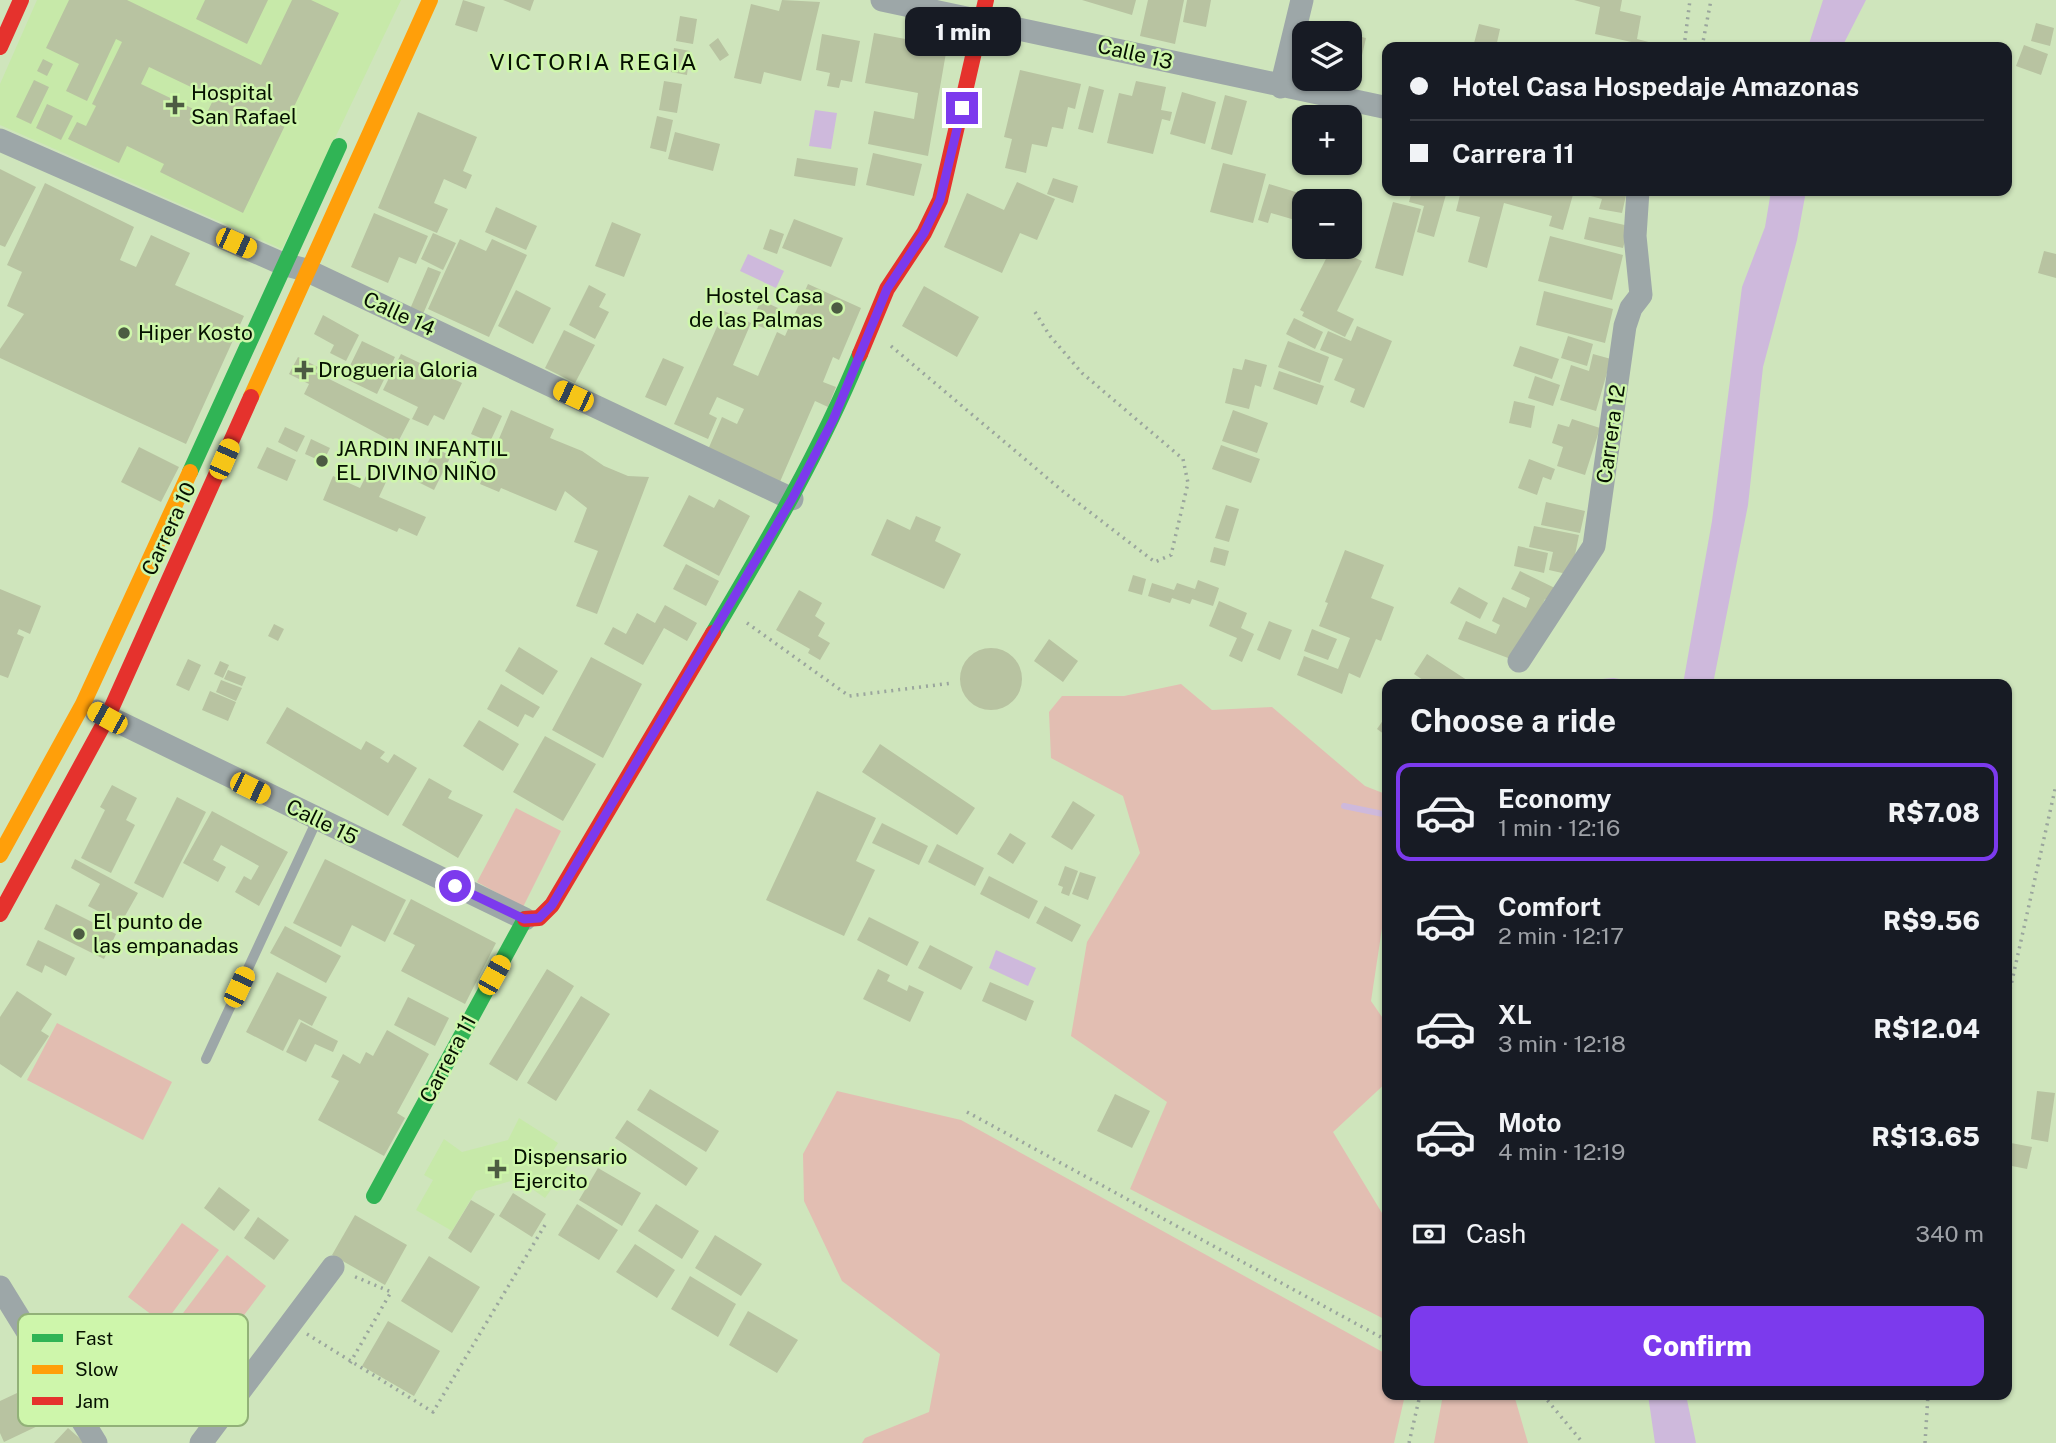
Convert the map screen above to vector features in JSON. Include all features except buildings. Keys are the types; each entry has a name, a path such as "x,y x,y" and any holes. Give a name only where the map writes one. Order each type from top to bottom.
{"main road":[{"path":"0,47 21,0"},
{"name":"Carrera 10","path":"0,915 107,718 306,270 430,0"},
{"path":"524,919 539,918 552,905 792,499 833,420 887,289 924,233 940,200 958,130 983,9"},
{"name":"Carrera 10","path":"0,855 83,704 349,125"},
{"name":"Carrera 11","path":"374,1196 524,919"}],"street":[{"name":"Calle 13","path":"883,0 983,9 1281,87 1382,107"},
{"path":"1281,87 1302,0"},
{"name":"Calle 14","path":"0,140 283,264 306,270 792,499"},
{"name":"Carrera 12","path":"1519,661 1594,545 1625,326 1631,308 1641,295 1635,236 1638,196"},
{"name":"Calle 15","path":"83,704 524,919"},
{"path":"248,1380 333,1267"},
{"path":"0,1287 18,1316"},
{"path":"86,1426 96,1443"},
{"path":"201,1443 214,1426"}],"lane":[{"path":"206,1059 317,820"}],"path":[{"path":"1685,42 1690,0"},
{"path":"1703,42 1711,0"},
{"path":"870,330 1065,493 1155,562 1171,555 1188,483 1183,459 1082,373 1035,312"},
{"path":"728,609 849,696 952,683"},
{"path":"2012,981 2056,785"},
{"path":"967,1112 1382,1338"},
{"path":"291,1323 350,1363 433,1412 545,1225"},
{"path":"333,1267 391,1292 350,1363"},
{"path":"1409,1443 1419,1400"},
{"path":"1546,1400 1583,1443"},
{"path":"1925,1443 1928,1400"}],"shaded area":[{"name":"Hospital San Rafael","path":"37,0 401,0 282,249 0,125 0,84"},
{"path":"1823,0 1866,0 1845,42 1810,42"},
{"path":"815,110 837,113 831,149 809,146"},
{"path":"1770,196 1805,196 1797,240 1763,367 1748,505 1714,679 1684,679 1712,521 1742,287 1765,227"},
{"path":"748,254 784,271 776,288 740,271"},
{"path":"1181,684 1212,710 1272,707 1365,786 1382,793 1382,928 1371,1001 1382,1017 1382,1087 1333,1132 1382,1213 1382,1318 1130,1189 1167,1102 1071,1036 1087,942 1140,853 1123,796 1051,758 1049,712 1062,696 1124,696"},
{"path":"516,808 561,831 523,907 477,882"},
{"path":"996,950 1036,968 1028,986 989,968"},
{"path":"57,1023 172,1082 143,1140 27,1080"},
{"path":"837,1091 961,1120 1382,1352 1382,1400 1404,1400 1394,1443 862,1443 865,1438 929,1412 940,1354 842,1281 804,1201 803,1154"},
{"name":"Dispensario Ejercito","path":"519,1118 558,1143 553,1151 570,1163 545,1198 518,1179 476,1191 452,1231 416,1210 433,1180 424,1175 444,1139 462,1152 508,1140"},
{"path":"182,1223 219,1250 171,1314 151,1314 128,1297"},
{"path":"227,1255 266,1286 245,1314 182,1314"},
{"path":"1442,1400 1515,1400 1528,1443 1434,1443"},
{"path":"1649,1400 1687,1400 1696,1443 1655,1443"}],"waterway":[{"path":"1344,806 1382,814"}],"traffic: fast":[{"path":"190,472 339,146"},
{"path":"713,633 773,531 810,461 860,354"},
{"path":"374,1196 525,919"}],"traffic: slow":[{"path":"251,397 430,0"},
{"path":"0,855 83,704 190,472"}],"traffic: jam":[{"path":"0,47 21,0"},
{"path":"860,354 887,289 924,233 940,200 986,0"},
{"path":"0,914 107,718 251,397"},
{"path":"525,919 539,918 552,905 713,633"}],"place":[{"name":"Hospital San Rafael","path":"175,105"},
{"name":"Hostel Casa de las Palmas","path":"837,308"},
{"name":"Hiper Kosto","path":"124,333"},
{"name":"Drogueria Gloria","path":"304,370"},
{"name":"JARDIN INFANTIL EL DIVINO NIÑO","path":"322,461"},
{"name":"El punto de las empanadas","path":"79,934"},
{"name":"Dispensario Ejercito","path":"497,1169"}],"district":[{"name":"VICTORIA REGIA","path":"594,62"}],"route":[{"path":"455,886 524,919 539,918 552,905 792,499 833,420 887,289 924,233 940,200 962,108"}]}
